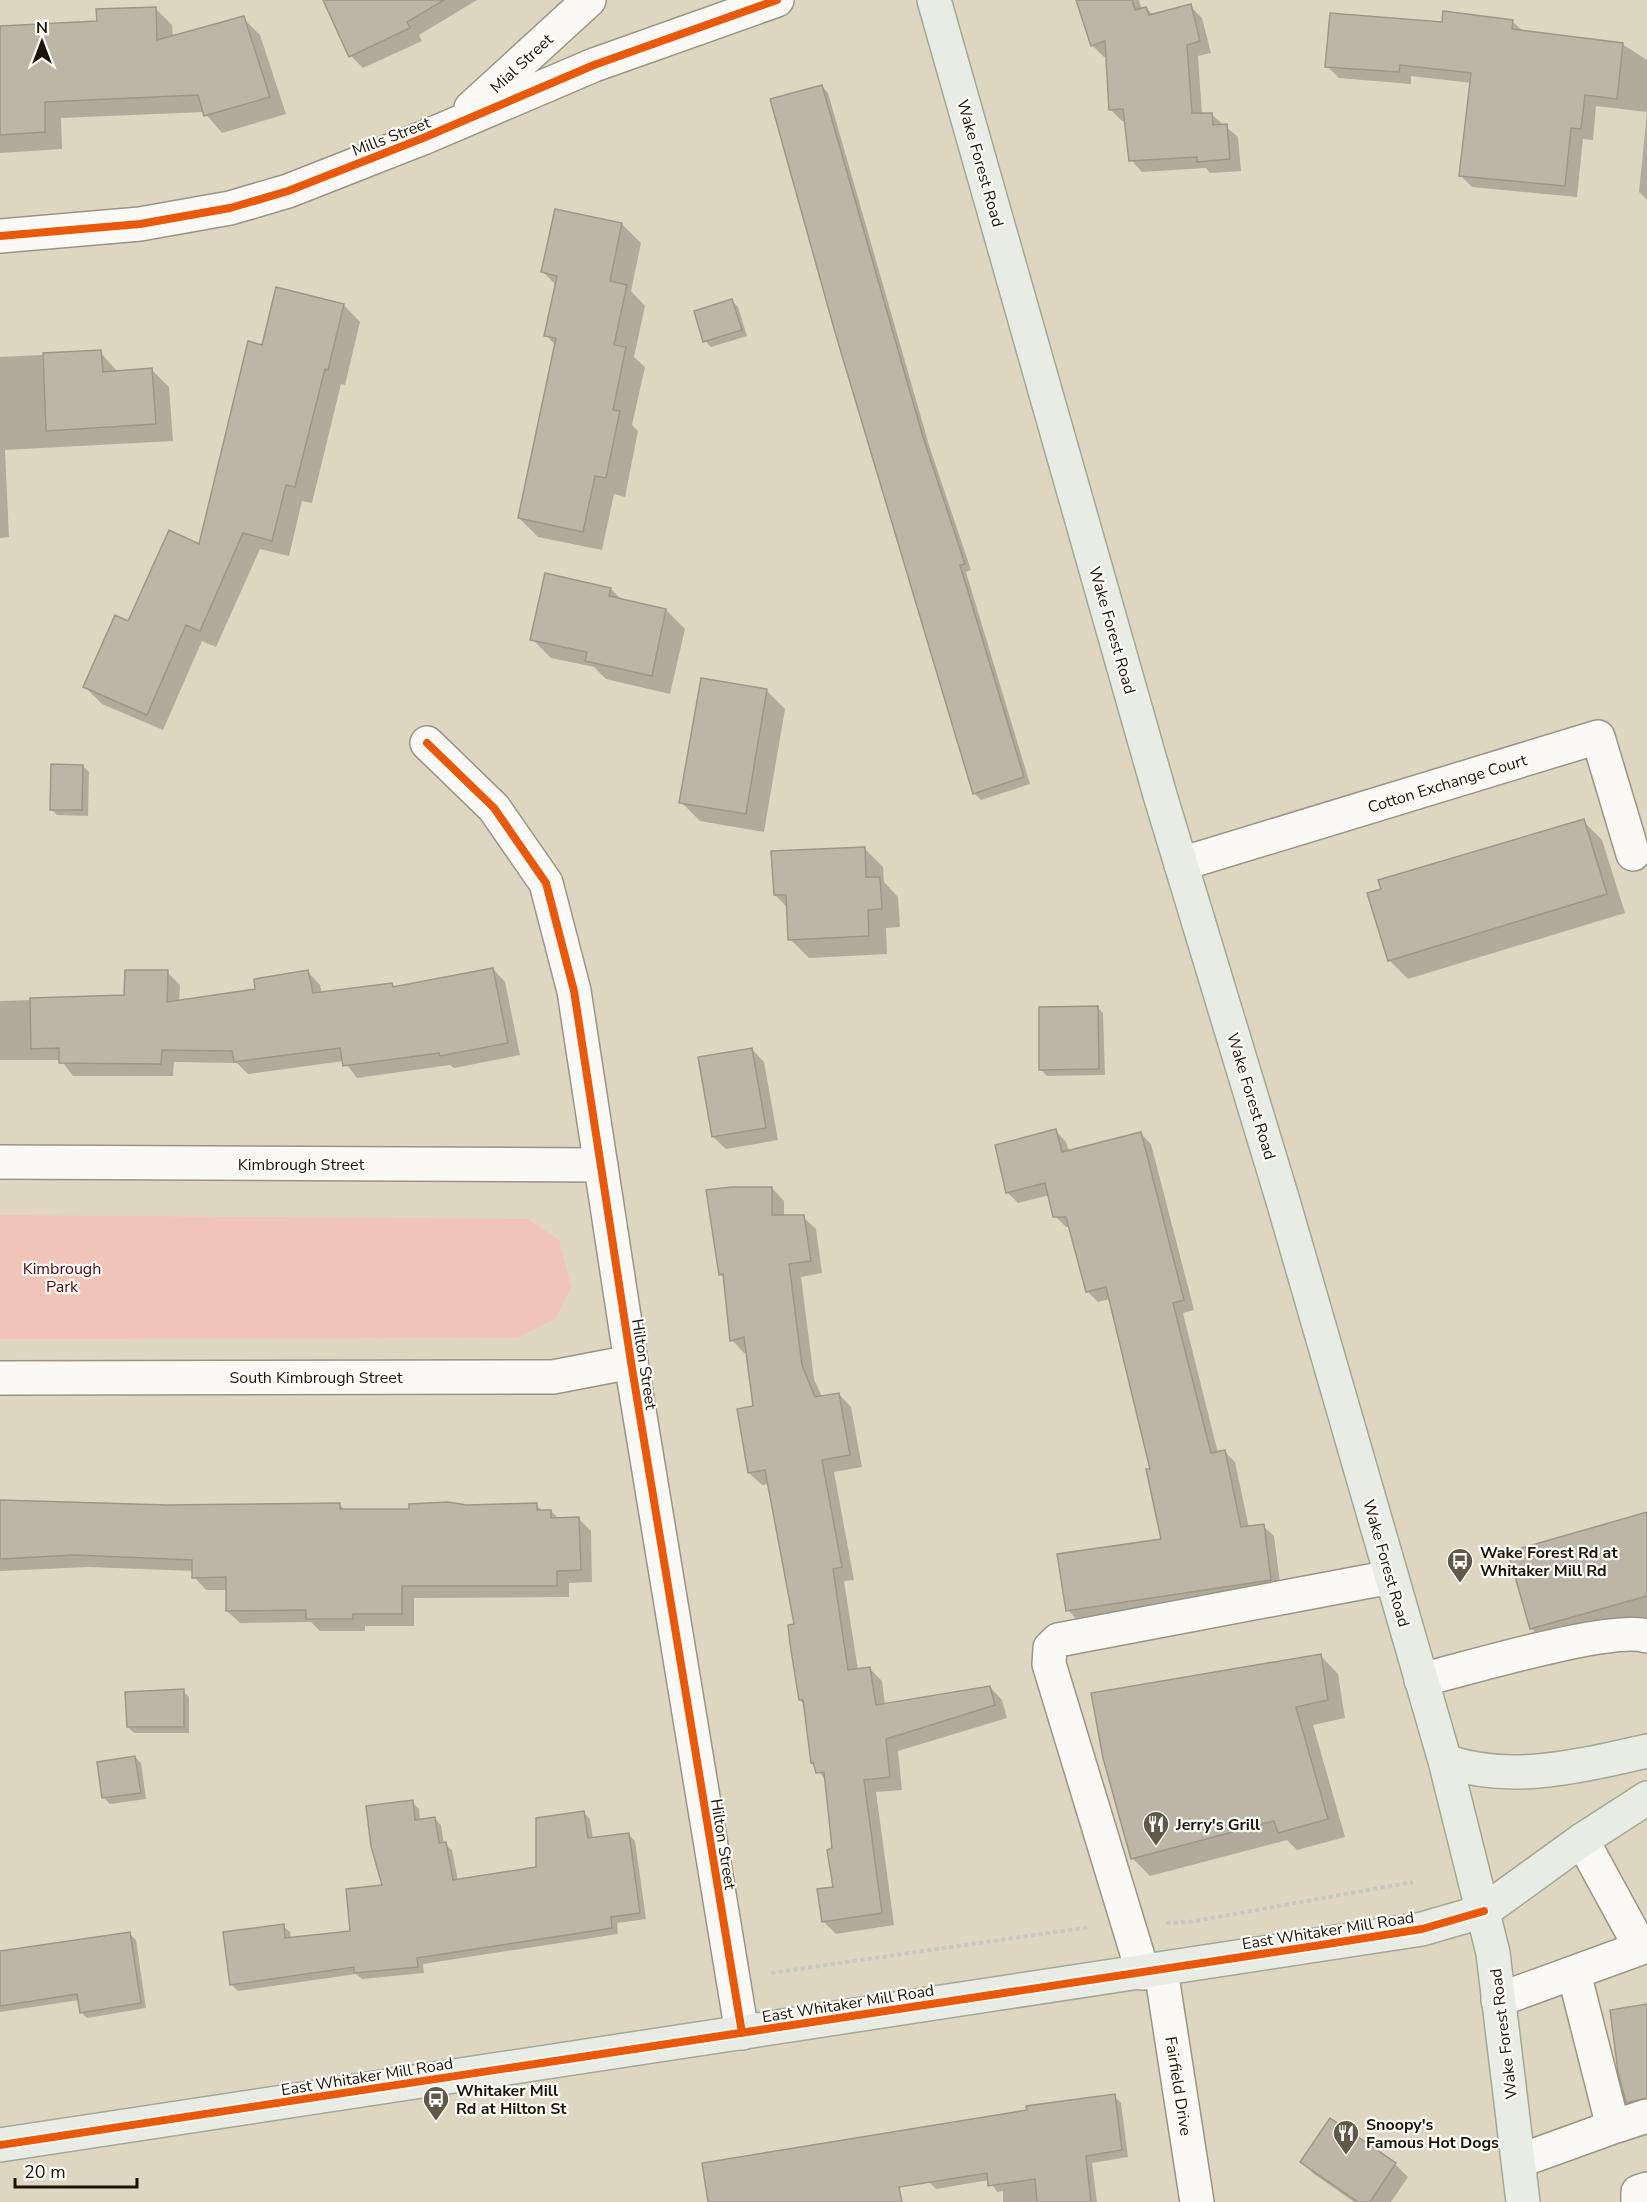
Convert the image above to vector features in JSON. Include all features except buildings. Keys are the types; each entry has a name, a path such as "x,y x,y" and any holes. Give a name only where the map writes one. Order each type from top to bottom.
{"main road":[{"name":"Wake Forest Road","path":"934,0 1181,864 1283,1201 1445,1761 1484,1911 1498,2000 1523,2202"},
{"path":"1445,1761 1469,1769 1517,1774 1560,1769 1647,1751"},
{"name":"East Whitaker Mill Road","path":"0,2145 1422,1929 1484,1911 1582,1840 1647,1798"}],"street":[{"name":"Mial Street","path":"452,126 590,0"},
{"name":"Mills Street","path":"0,236 140,224 230,208 288,190 452,126 594,65 777,0"},
{"name":"Cotton Exchange Court","path":"1181,864 1598,737 1633,854"},
{"name":"Hilton Street","path":"427,743 494,808 546,883 574,991 631,1362 742,2033"},
{"name":"Kimbrough Street","path":"0,1162 602,1165"},
{"name":"South Kimbrough Street","path":"0,1378 553,1377 631,1362"},
{"name":"Fairfield Drive","path":"1197,2202 1152,1971 1049,1664 1050,1648 1058,1640 1391,1577"},
{"path":"1421,1680 1601,1637 1640,1634 1647,1636"},
{"path":"1498,2000 1574,1973 1645,1953 1582,1840"},
{"path":"1574,1973 1613,2127"},
{"path":"1519,2161 1647,2116"},
{"path":"1638,2202 1638,2192 1647,2189"}],"green space":[{"name":"Kimbrough Park","path":"0,1215 528,1219 559,1240 571,1287 555,1319 517,1338 0,1339"}],"cycle path":[{"path":"0,236 140,224 230,208 288,191 423,138 594,65 777,0"},
{"path":"427,743 494,808 546,883 574,991 631,1362 742,2033"},
{"path":"0,2145 1321,1945 1422,1929 1484,1911"}],"place":[{"name":"Wake Forest Rd at Whitaker Mill Rd","path":"1460,1584"},
{"name":"Jerry's Grill","path":"1156,1847"},
{"name":"Whitaker Mill Rd at Hilton St","path":"436,2122"},
{"name":"Snoopy's Famous Hot Dogs","path":"1346,2156"}]}
